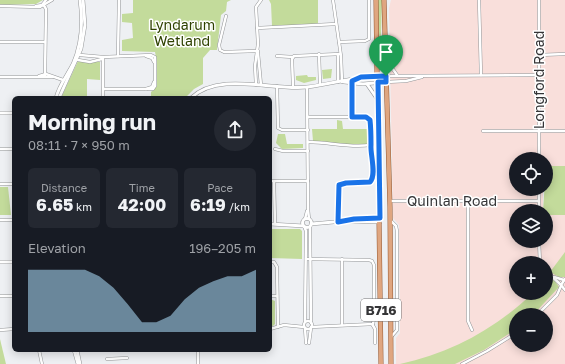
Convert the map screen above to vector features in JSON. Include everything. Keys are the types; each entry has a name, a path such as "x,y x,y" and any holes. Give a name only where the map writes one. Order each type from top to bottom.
{"main road":[{"name":"B716","path":"376,0 381,364"},
{"name":"B716","path":"384,0 390,201 391,364"}],"street":[{"path":"45,75 45,17 43,5 46,0"},
{"path":"0,6 43,5 52,0"},
{"path":"78,55 82,25 80,0"},
{"path":"60,96 78,55 85,25 83,0"},
{"path":"118,56 119,0"},
{"path":"261,0 256,7 261,85"},
{"path":"333,0 339,42 338,82"},
{"path":"339,42 365,41 369,39 369,0"},
{"path":"479,0 481,75"},
{"name":"Longford Road","path":"539,0 539,152"},
{"path":"226,16 219,45 220,50 224,52 258,51"},
{"path":"257,28 336,24"},
{"path":"0,42 45,42"},
{"path":"385,43 388,62 397,76"},
{"path":"256,85 258,51"},
{"path":"319,54 320,84"},
{"path":"276,56 293,57 298,55 339,54"},
{"path":"339,54 342,82"},
{"path":"539,55 565,54"},
{"path":"78,55 104,57 151,55 155,57 154,88 103,89"},
{"path":"76,59 90,62 104,57"},
{"path":"103,96 104,57"},
{"path":"293,57 293,86"},
{"path":"57,96 63,80 76,59"},
{"path":"194,96 214,86 261,85 307,87 320,84 353,81 368,76 377,70"},
{"path":"0,77 35,77 45,75 63,80"},
{"path":"353,81 366,83 406,81 428,75"},
{"path":"368,76 539,75"},
{"path":"352,117 353,81"},
{"path":"366,83 378,100"},
{"path":"277,86 278,128 282,130 308,130"},
{"path":"304,226 306,231 308,259 311,323 308,343 304,328 308,259 307,87"},
{"path":"0,113 12,113"},
{"path":"308,117 366,117 369,119 372,138 370,145 372,151 373,177 371,182 346,183 339,185 338,222"},
{"path":"483,131 565,131"},
{"path":"308,142 324,142 339,146 370,145"},
{"path":"0,149 12,149"},
{"path":"275,149 282,152 308,151"},
{"path":"308,181 274,181 274,224 380,220"},
{"path":"0,184 12,184"},
{"path":"539,196 539,201"},
{"name":"Quinlan Road","path":"390,201 539,201"},
{"path":"468,201 468,321 472,330"},
{"path":"0,220 12,220"},
{"path":"304,226 308,222"},
{"path":"304,226 308,222"},
{"path":"295,224 304,226"},
{"path":"308,259 369,260 374,263 374,319 372,324 375,329 375,343"},
{"path":"342,259 342,325"},
{"path":"0,262 12,262"},
{"path":"272,262 274,262 277,266 278,327"},
{"path":"554,277 565,279 557,295"},
{"path":"544,308 557,295 565,290 554,277"},
{"path":"0,296 12,296"},
{"path":"272,296 277,296"},
{"path":"272,328 295,325 305,322 322,325 372,324"},
{"path":"295,325 308,329 322,325"},
{"path":"0,330 12,329"},
{"path":"462,364 487,352 509,338"},
{"path":"39,352 41,364"},
{"path":"76,352 79,364"},
{"path":"198,352 198,364"},
{"path":"107,359 114,360 127,358"}],"shaded area":[{"path":"391,0 565,0 565,166 553,166 553,152 509,152 509,196 543,196 543,204 509,204 509,248 553,248 553,215 565,215 565,364 396,364 396,338 400,333 399,225 393,218 389,8"}],"green space":[{"path":"0,0 43,0 36,4 0,5"},
{"name":"Lyndarum Wetland","path":"133,0 231,0 227,2 226,11 221,15 217,50 210,50 203,58 203,84 194,89 187,96 151,96 151,92 157,86 157,62 155,52 122,51 122,40 133,38 132,23 122,22 122,14 133,13"},
{"path":"269,0 318,0 318,24 272,26 271,4"},
{"path":"376,0 382,0 380,71 378,69"},
{"path":"78,61 100,62 100,80 87,79 87,96 62,96"},
{"path":"332,69 331,78 323,79 322,70"},
{"path":"307,75 308,77 316,77 316,80 304,83 296,80 296,76"},
{"path":"337,120 342,121 343,129 368,129 367,144 340,145 313,141 312,129 337,129"},
{"path":"278,134 285,134 287,144 303,144 303,148 282,149 276,143"},
{"path":"553,166 565,166 565,215 553,215 553,204 543,204 544,196 553,196"},
{"path":"0,187 8,187 11,215 0,215"},
{"path":"272,229 300,229 302,231 302,259 272,258"},
{"path":"565,252 565,277 559,277 553,274 553,268"},
{"path":"553,280 555,281 559,287 553,293"},
{"path":"272,300 275,301 275,324 273,326"},
{"path":"525,300 547,300 540,308 516,308"},
{"path":"509,313 509,334 484,350 455,364 400,364 437,353 454,346 471,338"},
{"path":"0,339 6,364 0,364"}],"route":[{"path":"386,76 386,82 378,82 380,218 351,219 346,222 338,222 339,185 342,183 370,182 372,181 373,177 372,148 370,145 372,142 372,136 370,120 366,117 352,117 352,81 353,79 361,77 386,76"}]}
